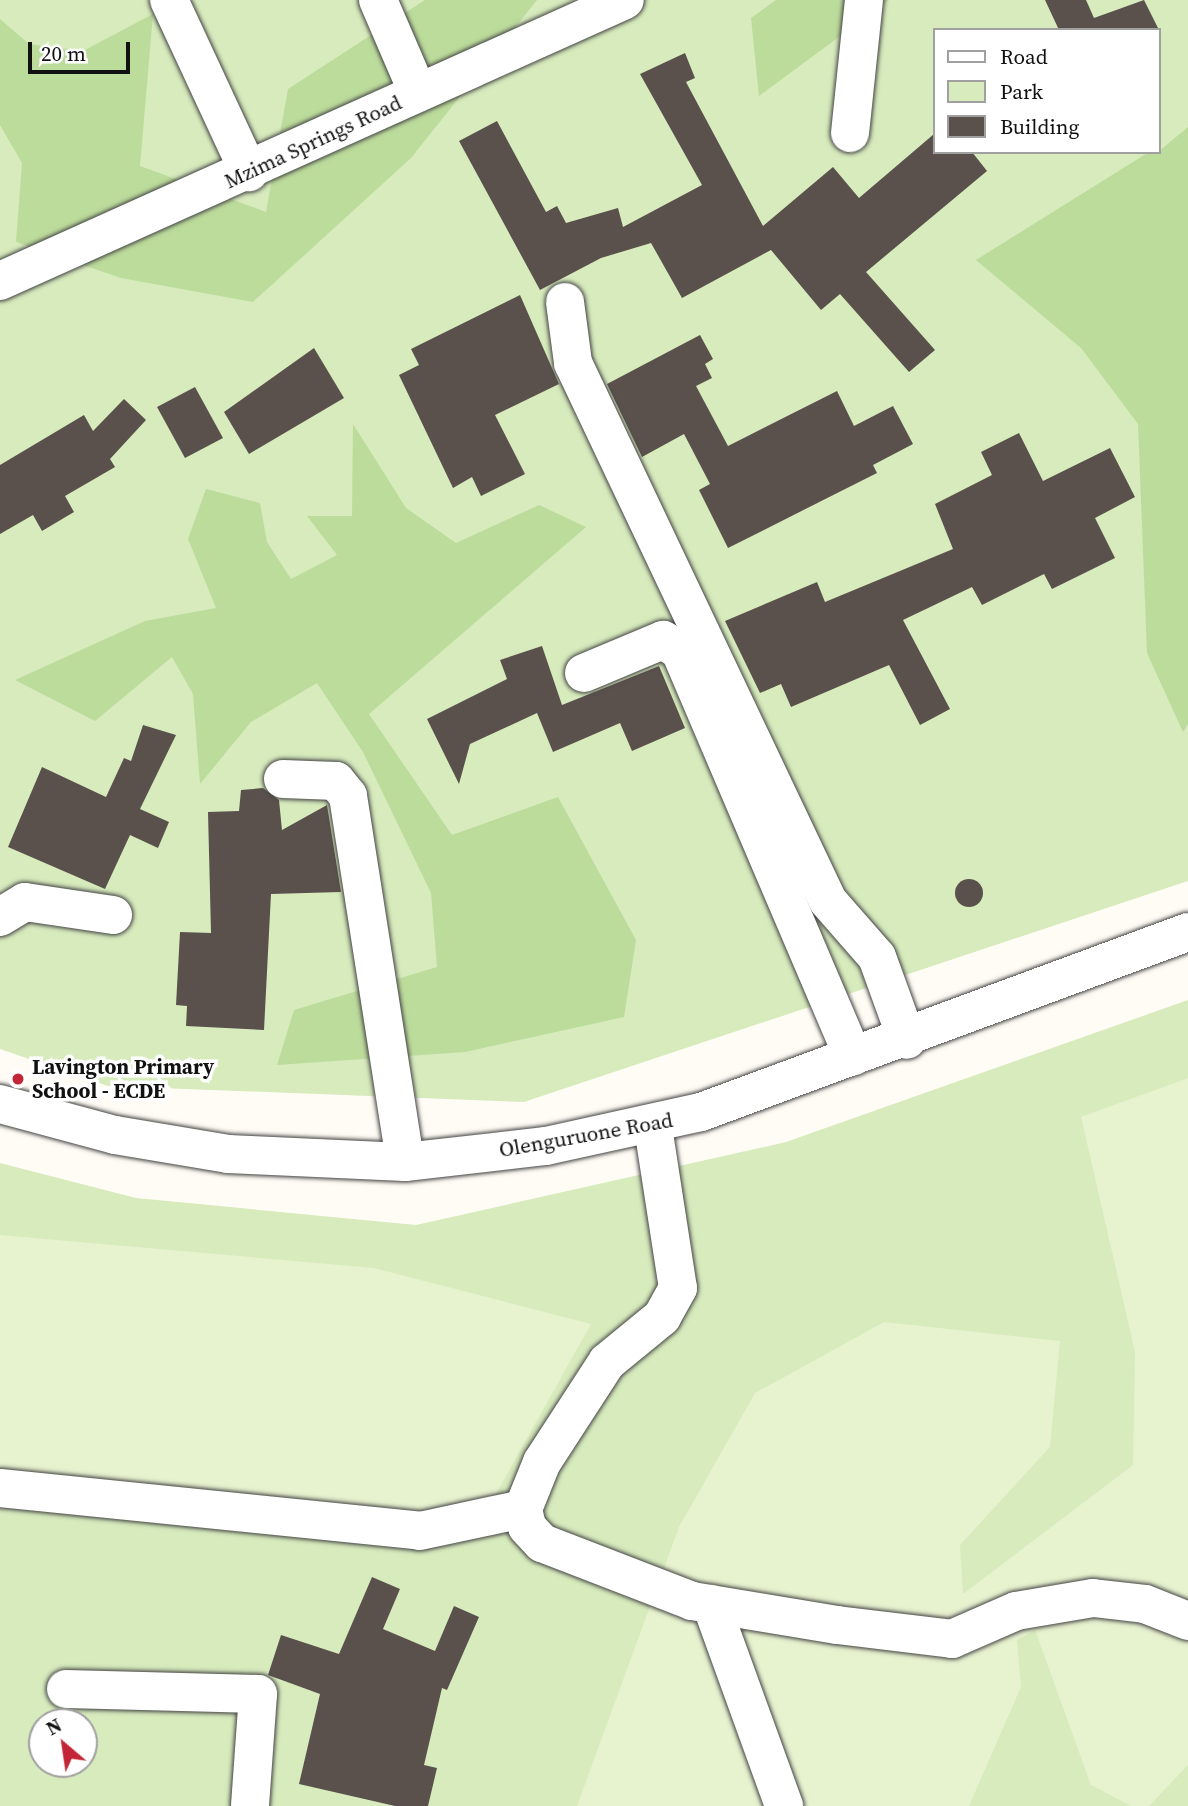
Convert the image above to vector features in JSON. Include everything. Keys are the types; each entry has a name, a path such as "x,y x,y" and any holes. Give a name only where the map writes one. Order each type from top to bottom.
{"street":[{"path":"169,0 249,172"},
{"path":"377,0 418,93"},
{"name":"Mzima Springs Road","path":"0,281 249,172 625,0"},
{"path":"850,133 864,0"},
{"path":"565,302 573,362 828,901 877,957 907,1040"},
{"path":"584,673 663,640 680,651 853,1057"},
{"path":"283,779 336,780 348,796 405,1162"},
{"path":"0,918 25,902 113,915"},
{"name":"Olenguruone Road","path":"0,1104 115,1135 228,1154 405,1162 653,1127 907,1040 1188,932"},
{"path":"653,1127 678,1287 662,1317 593,1382 542,1462 523,1509 527,1527 542,1543 711,1604 952,1639 1016,1611 1093,1598 1145,1604 1188,1621"},
{"path":"0,1488 421,1531 523,1509"},
{"path":"711,1604 784,1806"},
{"path":"66,1689 258,1694 250,1806"}],"green space":[{"path":"0,0 1188,0 1188,881 524,1102 108,1086 0,1049"},
{"path":"425,0 537,0 411,158 253,302 121,278 16,242 22,163 0,125 0,19 29,44 83,51 153,14 140,166 266,212 288,89"},
{"path":"776,0 889,0 759,96 751,18"},
{"path":"1188,127 1188,724 1183,732 1147,653 1138,424 1081,348 976,260 1146,154 1160,154 1160,150"},
{"path":"353,424 406,508 456,543 539,505 586,527 369,714 452,835 558,797 636,940 624,1017 465,1052 277,1065 294,1010 437,967 431,893 363,752 317,683 251,722 200,784 193,694 172,657 95,721 15,680 145,621 216,608 188,539 206,489 260,503 267,542 291,579 337,555 307,516 352,516"},
{"path":"1188,1000 1188,1806 0,1806 0,1163 136,1198 416,1225 786,1142"},
{"path":"1188,1078 1188,1765 1149,1806 1131,1806 1091,1785 1035,1630 1017,1640 1021,1687 969,1806 577,1806 679,1527 755,1393 884,1322 1060,1341 1050,1447 960,1545 963,1594 1133,1465 1135,1352 1081,1117"},
{"path":"0,1235 374,1268 591,1324 483,1517 0,1488"}],"building":[{"path":"1045,0 1086,0 1094,18 1144,0 1158,28 1058,28"},
{"path":"685,53 695,78 686,82 763,226 833,167 859,198 932,136 932,154 974,154 987,171 866,272 935,350 909,372 840,294 821,310 771,250 682,298 651,243 601,258 540,290 459,141 497,121 546,212 557,206 566,223 618,208 623,227 702,185 640,74"},
{"path":"520,295 559,384 495,415 525,474 481,496 472,477 453,488 399,375 419,365 411,349"},
{"path":"700,335 713,359 705,364 712,378 696,386 728,446 837,391 854,426 893,406 913,444 873,465 877,473 728,548 699,490 710,484 684,434 642,457 607,384"},
{"path":"314,348 344,398 249,454 224,412"},
{"path":"195,387 223,438 185,458 157,407"},
{"path":"124,399 146,420 110,459 115,467 65,496 74,512 42,531 33,515 0,534 0,465 84,415 93,431"},
{"path":"1019,433 1043,481 1110,448 1135,497 1095,518 1115,558 1052,589 1044,574 982,605 972,587 903,620 950,709 920,725 889,665 791,707 781,684 760,693 725,621 817,582 825,602 953,549 935,504 992,475 981,452"},
{"path":"542,646 562,705 659,666 685,728 632,751 620,723 553,752 537,713 470,744 459,784 427,719 507,679 500,660"},
{"path":"143,725 176,735 140,809 169,822 158,848 130,835 105,889 8,847 42,767 106,797 124,758 131,761"},
{"path":"263,788 279,800 282,830 327,805 341,892 271,894 264,1030 186,1026 187,1006 176,1005 180,932 211,933 208,812 239,811 241,790"},
{"path":"969,879 979,883 983,893 979,903 969,907 959,903 955,893 959,883"},
{"path":"372,1577 400,1589 383,1629 435,1651 454,1606 479,1617 447,1690 442,1688 424,1765 437,1768 428,1806 395,1806 299,1784 320,1694 268,1675 281,1635 339,1654"}],"place":[{"name":"Lavington Primary School - ECDE","path":"18,1079"}]}
